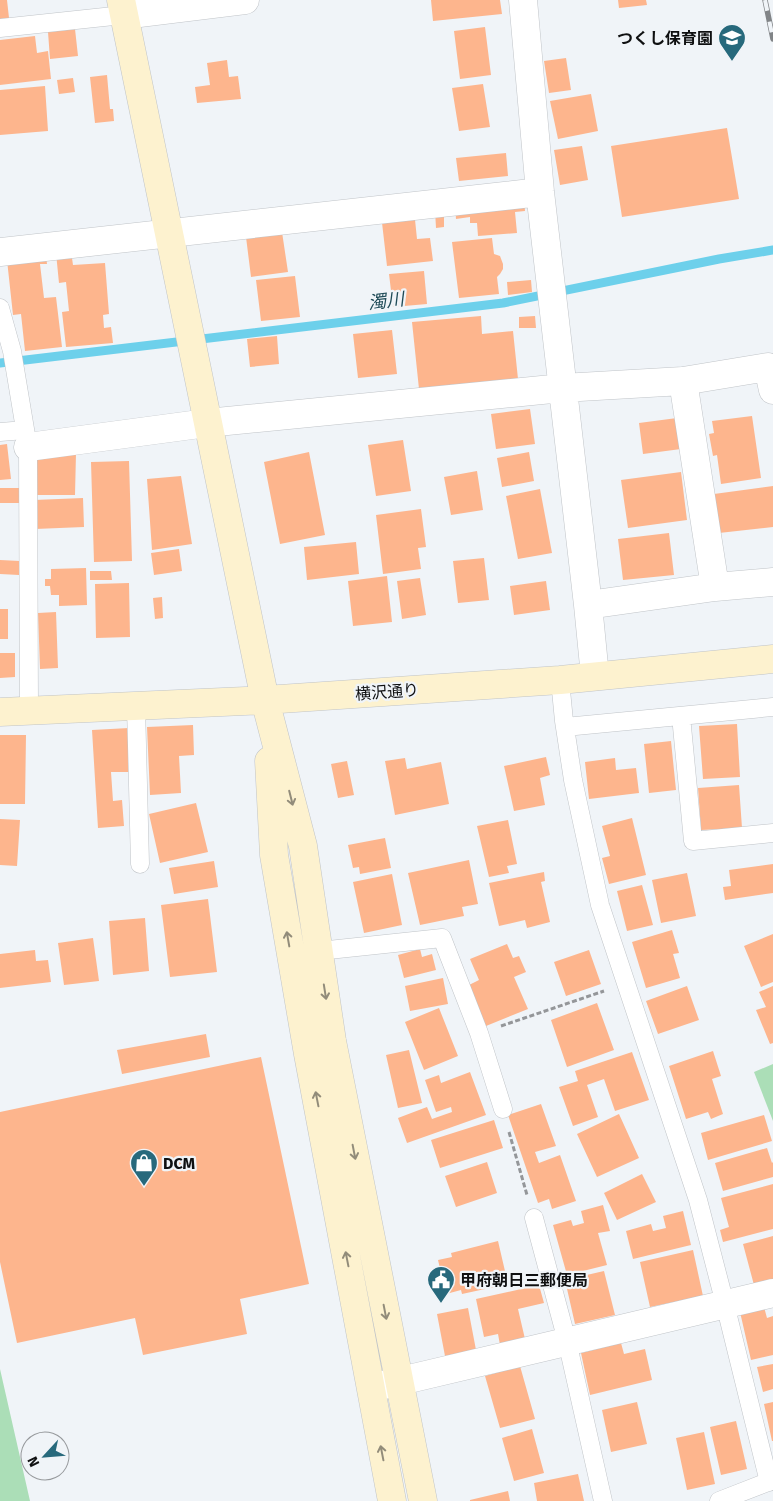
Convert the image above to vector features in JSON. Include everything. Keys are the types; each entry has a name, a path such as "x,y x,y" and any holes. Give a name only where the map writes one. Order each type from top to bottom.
{"street":[{"path":"245,0 122,7 266,700 303,846 332,1041 422,1501"},
{"path":"523,0 540,192 595,676"},
{"path":"0,252 540,192"},
{"path":"27,438 207,423 562,388 682,380 768,367 773,390"},
{"path":"682,380 715,587"},
{"path":"588,605 715,587 773,582"},
{"name":"横沢通り","path":"0,712 266,700 560,680 773,659"},
{"path":"266,700 274,855 308,1054 392,1501"},
{"path":"371,1388 773,1293"}],"lane":[{"path":"0,28 122,7"},
{"path":"0,308 12,351 27,438 29,711"},
{"path":"0,432 27,438"},
{"path":"560,680 573,780 600,905 698,1200 771,1481 719,1501"},
{"path":"136,706 140,864"},
{"path":"565,727 773,707"},
{"path":"681,716 693,841 773,833"},
{"path":"319,952 442,938 480,1033 503,1109"},
{"path":"534,1218 567,1341 603,1501"}],"path":[{"path":"480,1033 627,984"},
{"path":"503,1109 534,1218"}],"green space":[{"path":"773,1064 773,1121 754,1072"},
{"path":"0,1369 20,1457 20,1481 25,1481 30,1501 0,1501"}],"building":[{"path":"0,0 7,0 9,18 0,19"},
{"path":"431,0 500,0 502,14 433,21"},
{"path":"618,0 646,0 647,5 619,8"},
{"path":"485,27 491,75 460,79 454,31"},
{"path":"75,29 78,56 50,59 48,32"},
{"path":"35,36 37,53 48,51 51,79 0,85 0,40"},
{"path":"566,58 571,90 549,93 544,61"},
{"path":"227,60 229,77 238,76 241,99 197,103 195,87 210,85 207,63"},
{"path":"107,75 110,109 113,109 114,121 95,123 90,77"},
{"path":"73,78 75,92 59,94 57,80"},
{"path":"483,84 490,127 459,131 452,88"},
{"path":"45,86 48,131 0,135 0,90"},
{"path":"591,94 598,131 558,139 550,101"},
{"path":"727,128 739,199 622,217 611,146"},
{"path":"582,146 588,180 560,185 554,150"},
{"path":"506,153 508,176 459,181 456,158"},
{"path":"524,200 525,211 515,212 517,233 478,236 477,223 470,223 470,217 456,219 455,206"},
{"path":"414,210 417,239 430,238 433,261 387,266 381,214"},
{"path":"435,210 444,210 444,227 436,228"},
{"path":"282,232 288,272 251,277 246,237"},
{"path":"492,238 494,254 500,256 503,264 503,269 497,277 499,294 459,298 452,242"},
{"path":"71,251 73,265 105,263 109,314 103,315 104,328 111,327 113,343 66,347 62,312 69,311 66,282 59,283 56,253"},
{"path":"46,256 47,264 40,264 44,298 56,297 62,347 25,351 21,314 13,315 7,260"},
{"path":"424,271 427,304 393,307 389,274"},
{"path":"295,276 300,317 261,321 256,280"},
{"path":"531,280 532,292 508,295 507,282"},
{"path":"481,316 482,334 513,331 518,379 419,389 412,322"},
{"path":"535,316 536,328 519,328 519,317"},
{"path":"392,330 397,374 358,378 353,334"},
{"path":"277,336 279,364 250,367 247,339"},
{"path":"530,409 535,444 496,449 491,414"},
{"path":"752,416 761,478 721,484 717,455 713,456 709,434 714,433 712,421"},
{"path":"677,418 681,449 643,454 639,423"},
{"path":"403,440 411,491 376,496 368,445"},
{"path":"7,444 11,479 0,480 0,445"},
{"path":"309,452 325,535 280,544 264,462"},
{"path":"529,452 534,481 502,487 497,458"},
{"path":"76,453 75,495 34,495 34,456"},
{"path":"129,461 132,561 94,562 91,462"},
{"path":"477,471 483,510 451,515 444,477"},
{"path":"681,472 687,520 628,528 621,480"},
{"path":"181,476 192,544 152,550 147,479"},
{"path":"773,486 773,527 719,533 714,494"},
{"path":"0,488 19,488 19,503 0,503"},
{"path":"540,489 552,553 518,559 506,496"},
{"path":"83,498 84,527 35,529 34,500"},
{"path":"421,509 426,547 418,548 421,569 383,574 376,515"},
{"path":"669,533 674,575 623,580 618,539"},
{"path":"356,542 359,574 307,580 304,547"},
{"path":"179,549 182,571 154,575 151,553"},
{"path":"484,558 489,600 458,603 453,561"},
{"path":"0,560 20,561 19,575 0,574"},
{"path":"86,568 87,605 59,606 59,595 51,595 50,586 45,586 45,579 51,579 51,569"},
{"path":"90,571 111,571 112,580 90,580"},
{"path":"387,576 392,622 353,626 348,581"},
{"path":"420,578 426,615 402,619 397,581"},
{"path":"546,581 550,610 514,615 510,586"},
{"path":"129,583 130,637 96,638 95,584"},
{"path":"162,597 163,618 155,619 153,598"},
{"path":"0,609 8,609 8,639 0,639"},
{"path":"56,612 58,668 40,669 38,613"},
{"path":"0,653 15,653 15,677 0,678"},
{"path":"737,724 740,777 703,779 699,726"},
{"path":"193,725 194,755 179,756 181,793 150,795 147,727"},
{"path":"129,728 132,772 111,772 113,801 122,800 124,826 98,828 92,730"},
{"path":"0,735 26,735 25,804 0,804"},
{"path":"671,741 676,790 649,793 644,744"},
{"path":"546,757 550,775 540,778 545,805 514,811 504,766"},
{"path":"405,758 407,769 441,762 449,804 395,815 385,761"},
{"path":"615,758 616,770 636,768 639,793 589,799 585,762"},
{"path":"347,761 354,795 338,798 331,764"},
{"path":"739,785 742,828 701,830 698,788"},
{"path":"196,803 208,852 160,863 149,814"},
{"path":"632,818 646,875 609,884 602,858 610,856 602,826"},
{"path":"0,819 20,820 17,866 0,865"},
{"path":"508,820 517,864 507,866 509,873 489,877 477,826"},
{"path":"385,838 391,868 360,874 359,867 353,868 348,845"},
{"path":"469,860 478,904 462,907 464,916 420,925 408,873"},
{"path":"214,861 218,887 174,894 169,868"},
{"path":"773,864 773,893 725,900 723,887 731,886 729,870"},
{"path":"544,872 545,881 541,882 550,922 527,928 525,920 499,926 489,883"},
{"path":"687,873 696,916 661,923 652,880"},
{"path":"392,874 402,925 364,933 353,882"},
{"path":"642,885 653,925 627,931 617,891"},
{"path":"208,899 217,972 170,977 161,905"},
{"path":"145,918 149,971 113,975 109,921"},
{"path":"672,930 679,953 673,954 680,978 646,988 632,942"},
{"path":"773,934 773,982 761,987 744,946"},
{"path":"93,938 99,981 64,985 58,943"},
{"path":"507,944 513,958 519,956 526,972 514,977 528,1009 486,1026 469,985 479,980 470,959"},
{"path":"420,949 422,957 432,954 436,970 404,978 398,955"},
{"path":"35,950 36,961 48,960 51,982 0,988 0,954"},
{"path":"589,950 601,984 566,996 554,962"},
{"path":"443,978 448,1004 410,1011 405,986"},
{"path":"687,986 699,1020 658,1034 646,1001"},
{"path":"773,986 773,1043 770,1044 756,1010 766,1007 759,992"},
{"path":"597,1003 614,1050 567,1067 551,1020"},
{"path":"439,1008 458,1056 424,1070 405,1022"},
{"path":"206,1034 210,1057 122,1074 117,1050"},
{"path":"409,1050 422,1103 398,1108 386,1055"},
{"path":"713,1051 721,1076 712,1079 723,1114 711,1119 708,1112 686,1119 669,1066"},
{"path":"632,1052 649,1100 615,1111 604,1079 587,1085 598,1117 573,1126 559,1087 578,1081 575,1071"},
{"name":"DCM","path":"261,1057 309,1284 240,1299 247,1334 143,1355 135,1318 17,1343 0,1262 0,1112"},
{"path":"470,1072 486,1115 407,1143 398,1118 427,1107 432,1119 452,1112 451,1107 436,1112 425,1080 439,1075 441,1083"},
{"path":"541,1104 556,1146 535,1152 539,1163 560,1155 576,1201 552,1209 549,1199 538,1203 508,1115"},
{"path":"619,1114 639,1158 597,1177 577,1134"},
{"path":"764,1115 772,1141 708,1160 701,1133"},
{"path":"494,1120 503,1148 440,1168 431,1140"},
{"path":"767,1148 773,1162 773,1177 723,1191 715,1163"},
{"path":"487,1162 497,1193 456,1207 445,1176"},
{"path":"642,1174 656,1202 617,1220 604,1193"},
{"path":"773,1184 773,1229 723,1242 720,1230 729,1227 721,1198"},
{"path":"603,1205 610,1231 598,1233 607,1265 567,1275 553,1225 571,1220 573,1226 584,1223 581,1211"},
{"path":"683,1211 691,1245 633,1259 626,1231 651,1224 653,1231 666,1228 663,1216"},
{"path":"773,1236 773,1279 754,1285 743,1244"},
{"path":"498,1241 508,1284 462,1294 461,1290 446,1294 438,1260 452,1257 451,1253"},
{"path":"693,1250 703,1296 650,1307 640,1262"},
{"path":"604,1271 615,1315 575,1324 565,1280"},
{"path":"539,1285 544,1303 518,1309 525,1339 500,1345 498,1334 484,1337 476,1299"},
{"path":"764,1307 767,1318 773,1316 773,1355 751,1360 740,1312"},
{"path":"468,1308 476,1350 445,1356 437,1314"},
{"path":"621,1343 624,1354 645,1349 652,1380 590,1395 581,1353"},
{"path":"773,1364 773,1389 763,1392 757,1367"},
{"path":"520,1366 535,1419 500,1428 485,1376"},
{"path":"637,1402 647,1444 611,1452 602,1410"},
{"path":"773,1402 773,1441 772,1441 764,1404"},
{"path":"736,1421 747,1469 721,1475 710,1427"},
{"path":"532,1429 544,1473 514,1481 502,1438"},
{"path":"704,1432 715,1484 687,1490 676,1438"},
{"path":"578,1474 584,1501 537,1501 534,1483"},
{"path":"508,1491 510,1501 470,1501 470,1500"}],"waterway":[{"name":"濁川","path":"0,363 503,303 719,259 773,250"}],"railway":[{"path":"765,0 773,39"}],"place":[{"name":"つくし保育園","path":"732,62"},
{"name":"DCM","path":"144,1187"},
{"name":"甲府朝日三郵便局","path":"441,1304"}]}
